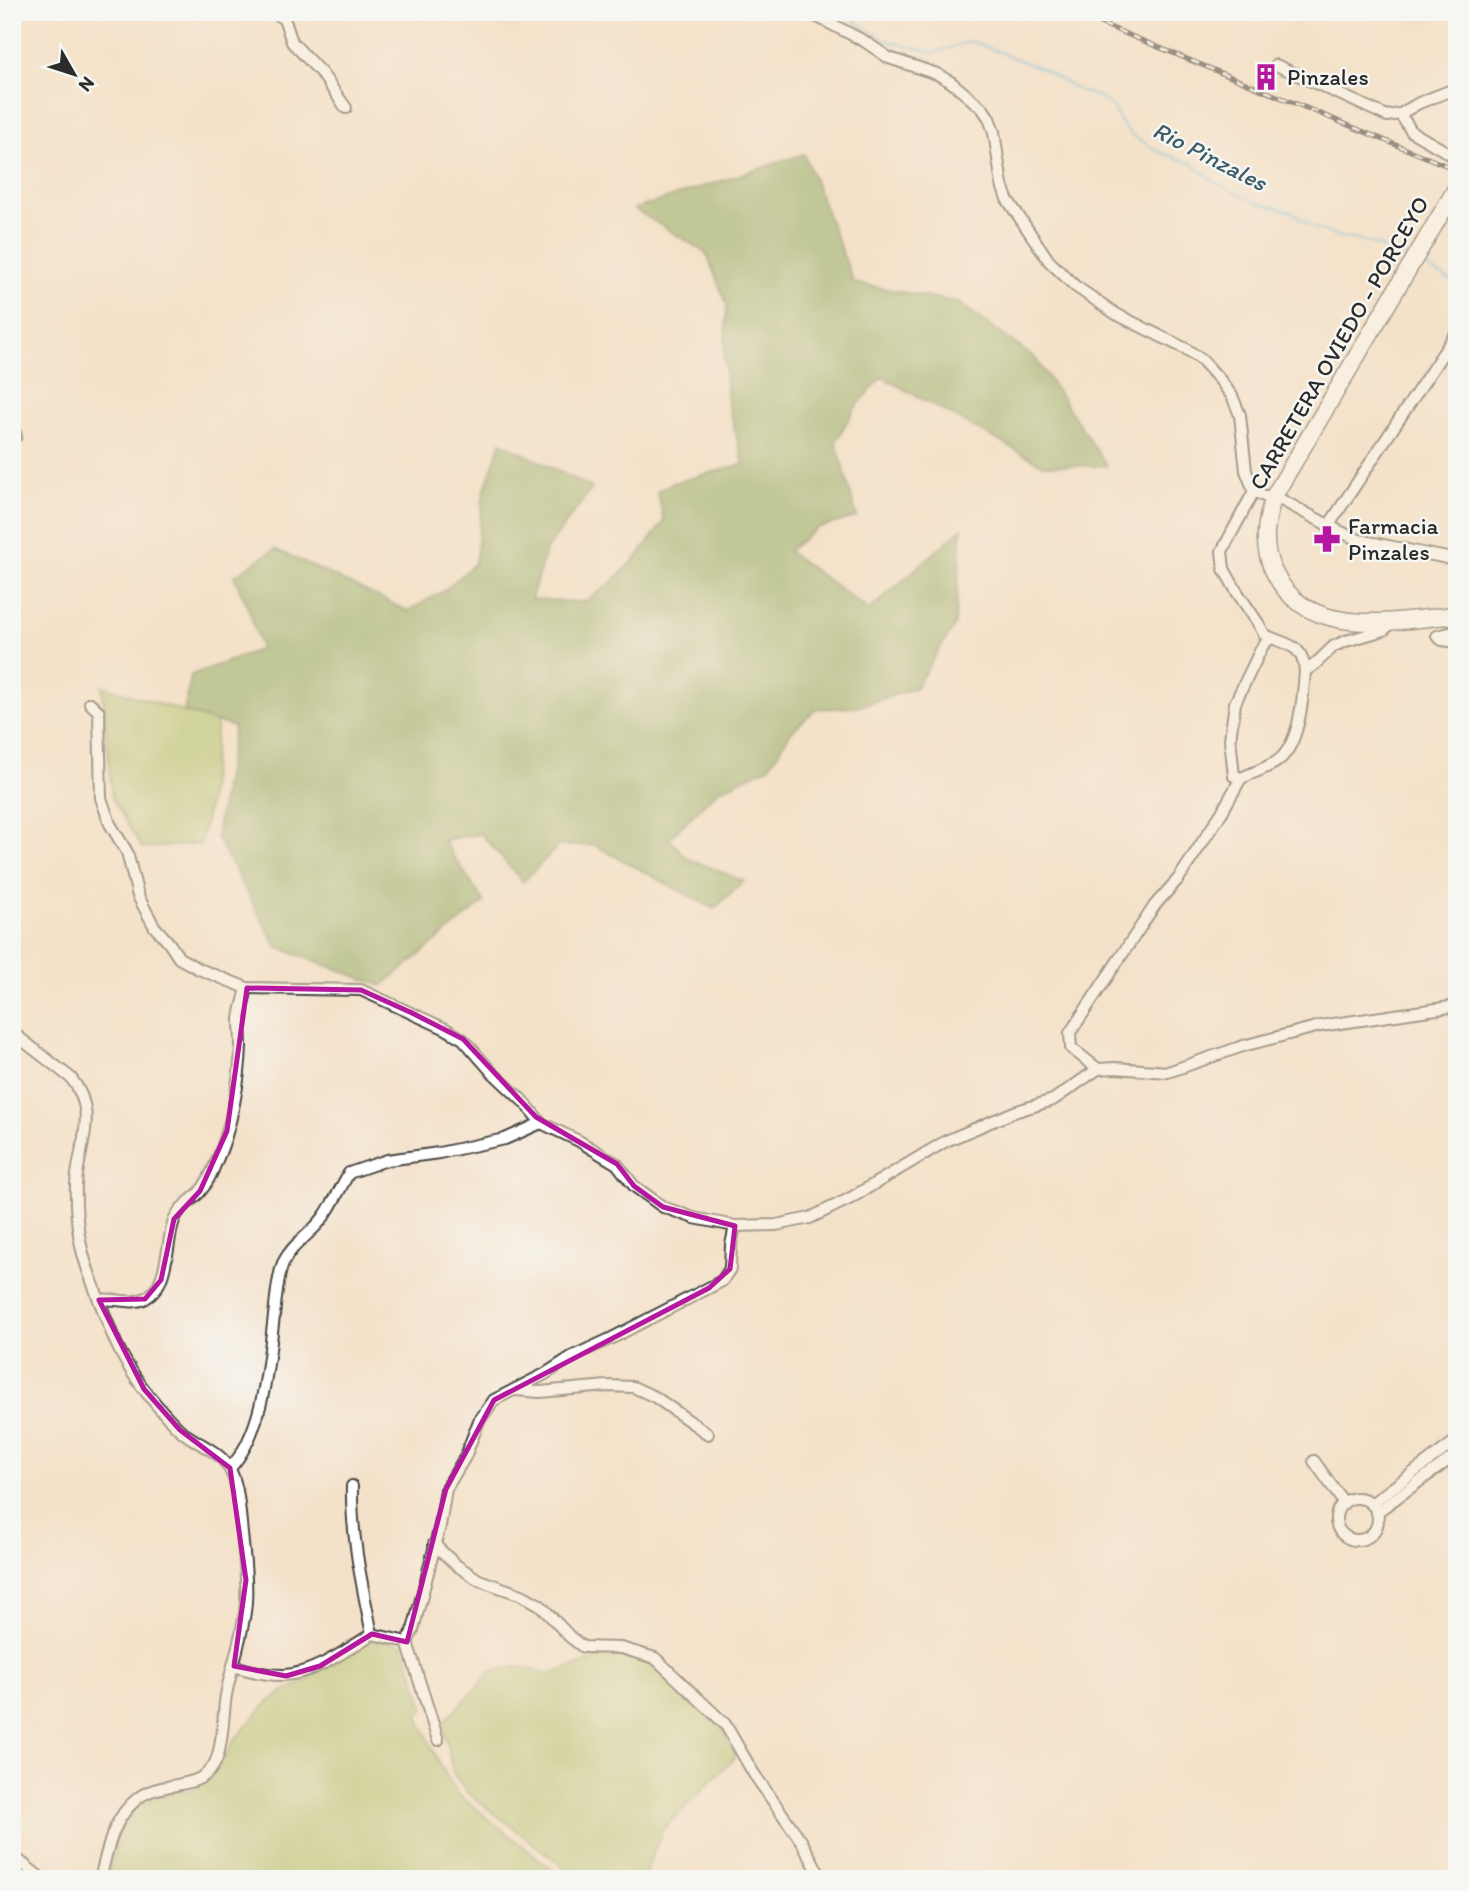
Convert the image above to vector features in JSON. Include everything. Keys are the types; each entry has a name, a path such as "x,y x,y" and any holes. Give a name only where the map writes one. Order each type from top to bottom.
{"main road":[{"name":"CARRETERA OVIEDO - PORCEYO","path":"1454,191 1274,496 1265,537 1266,552 1279,582 1289,595 1303,606 1331,619 1350,622 1457,615"}],"street":[{"path":"276,12 285,21 292,42 322,74 346,108"},
{"path":"808,12 864,41 889,58 937,74 951,82 983,109 994,132 1002,185 1007,199 1049,261 1075,286 1116,314 1186,349 1202,360 1232,396 1240,415 1246,471 1254,491 1264,496 1274,496 1359,540 1457,560"},
{"path":"1276,65 1387,116 1400,114 1419,103 1457,88"},
{"path":"1400,114 1412,132 1457,158"},
{"path":"1329,525 1457,332"},
{"path":"12,425 16,436 12,437"},
{"path":"1098,1069 1071,1048 1070,1033 1155,905 1179,878 1241,778 1278,761 1290,747 1303,701 1304,659 1293,646 1264,634 1224,569 1222,551 1254,491"},
{"path":"1305,671 1334,646 1346,640 1384,631 1394,620"},
{"path":"1457,631 1437,636 1441,640 1457,642"},
{"path":"1241,778 1234,776 1230,739 1235,703 1263,645 1271,638"},
{"path":"90,703 99,712 101,798 110,824 127,852 138,896 154,926 179,958 247,988 361,990 446,1028 463,1039 491,1071 525,1103 541,1124 579,1141 617,1164 635,1186 663,1207 694,1218 735,1226 776,1225 810,1218 849,1199 946,1141 1014,1112 1054,1100 1098,1069 1168,1072 1243,1046 1320,1026 1457,1006"},
{"path":"99,1300 107,1298 122,1302 145,1299 155,1291 161,1280 174,1219 182,1207 200,1191 217,1161 227,1131 239,1073 240,1019 247,988"},
{"path":"12,1032 71,1078 79,1088 86,1110 87,1125 76,1181 76,1204 83,1254 117,1345 144,1389 180,1430 219,1456 230,1468 238,1495 246,1603 227,1693 218,1758 209,1774 195,1781 154,1789 138,1797 124,1811 112,1832 100,1879"},
{"path":"230,1468 240,1457 252,1433 267,1373 277,1289 284,1262 298,1241 322,1219 349,1172 387,1160 439,1153 505,1139 541,1124"},
{"path":"439,1740 407,1642 414,1630 440,1526 446,1489 465,1457 479,1421 494,1400 545,1374 573,1356 722,1280 730,1269 735,1226"},
{"path":"512,1390 633,1387 655,1398 708,1434"},
{"path":"1374,1508 1457,1440"},
{"path":"1374,1508 1457,1454"},
{"path":"1314,1461 1344,1503"},
{"path":"352,1486 359,1569 372,1634"},
{"path":"1356,1498 1363,1499 1374,1508 1378,1525 1371,1536 1357,1541 1343,1535 1336,1522 1339,1508 1344,1503 1356,1498"},
{"path":"434,1544 456,1565 479,1580 522,1595 540,1605 583,1647 621,1648 655,1658 725,1724 754,1774 802,1842 822,1879"},
{"path":"234,1666 256,1673 286,1676 320,1666 372,1634 407,1642"},
{"path":"12,1855 42,1879"}],"highlighted area":[{"path":"247,988 361,990 463,1039 536,1117 617,1164 634,1186 663,1207 735,1226 730,1269 709,1288 494,1400 446,1489 407,1642 372,1634 320,1666 286,1676 234,1666 246,1580 230,1468 180,1430 144,1389 99,1300 145,1299 161,1280 174,1219 200,1191 227,1131"}],"green space":[{"path":"804,154 854,283 957,302 1035,358 1107,466 1043,465 882,377 855,408 836,441 857,517 817,528 788,551 869,610 962,528 955,625 915,688 858,707 816,709 791,732 769,767 717,791 669,839 687,858 744,881 714,909 594,845 558,846 523,882 481,834 443,840 484,902 382,986 277,947 216,837 234,727 184,712 191,675 261,649 249,610 234,576 275,549 408,611 445,590 475,563 484,491 501,442 592,488 546,550 531,599 584,602 610,584 637,557 664,521 657,491 673,483 744,464 728,405 724,357 727,305 706,253 634,209"},
{"path":"102,686 217,722 209,800 201,844 142,848 112,798"},
{"path":"374,1638 404,1645 424,1708 418,1716 456,1793 554,1871 560,1879 106,1879 120,1831 136,1808 151,1798 194,1789 212,1776 235,1739 266,1704"},
{"path":"609,1654 637,1658 659,1668 721,1726 736,1756 663,1829 643,1879 573,1879 560,1864 468,1793 453,1773 443,1723 493,1670 518,1667 552,1674"}],"waterway":[{"name":"Rio Pinzales","path":"849,12 859,24 888,41 934,53 971,41 1042,69 1080,91 1100,97 1112,106 1121,123 1132,135 1159,152 1191,163 1218,184 1255,202 1292,212 1314,228 1367,242 1409,258"},
{"name":"Rio Pinzales","path":"1418,263 1457,284"}],"railway":[{"path":"1073,12 1457,170"}],"place":[{"name":"Pinzales","path":"1266,77"},
{"name":"Farmacia Pinzales","path":"1327,539"}]}
